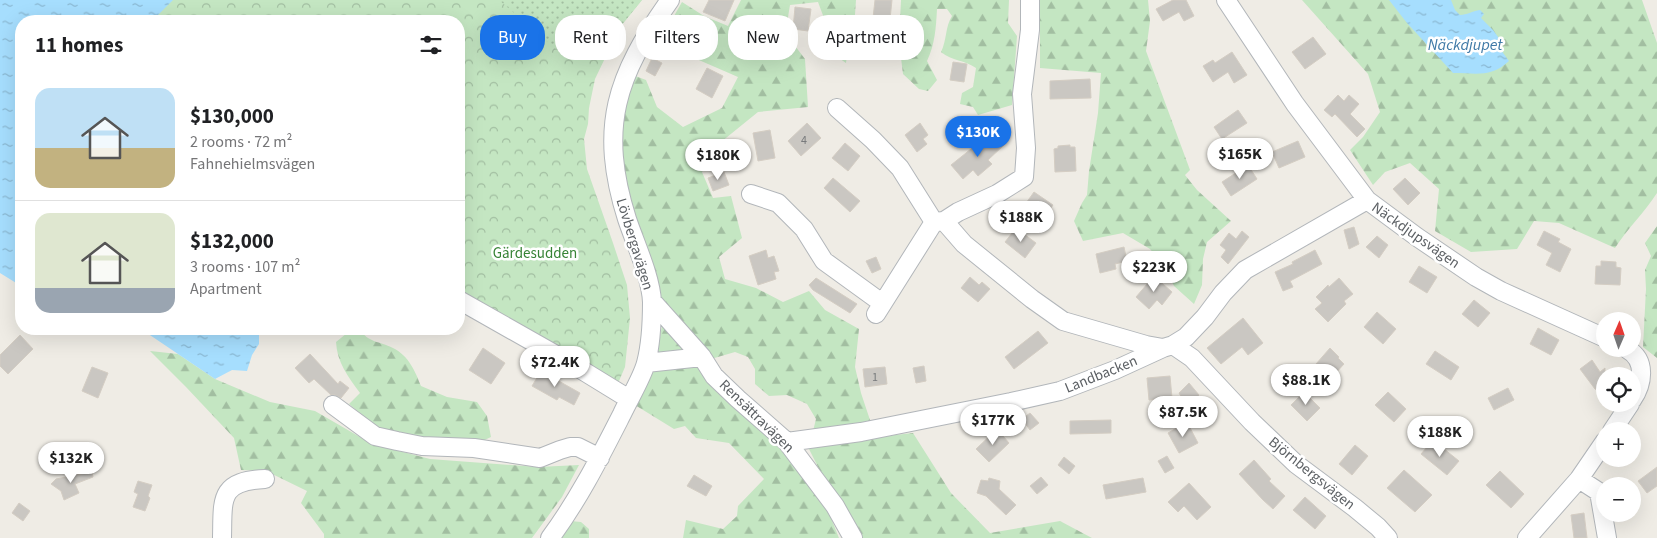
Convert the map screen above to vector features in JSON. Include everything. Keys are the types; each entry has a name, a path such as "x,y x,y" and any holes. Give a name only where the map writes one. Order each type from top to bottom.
{"street":[{"name":"Lövbergavägen","path":"550,538 569,513 600,458 646,363 652,302 644,269 619,192 613,124 616,107 628,70 649,30 670,0"},
{"path":"751,194 778,203 804,229 824,261 879,309 939,222 997,194 1024,176 1026,148 1022,94 1030,30 1030,0"},
{"name":"Näckdjupsvägen","path":"1226,0 1295,104 1367,200 1476,278 1596,334"},
{"name":"Björnbergsvägen","path":"838,108 900,168 939,222 1032,299 1063,321 1146,345 1168,346 1192,358 1252,422 1296,464 1356,508 1388,538"},
{"name":"Landbacken","path":"787,442 861,432 1060,390 1115,370 1186,337 1245,270 1367,200"},
{"name":"Rensättravägen","path":"652,302 702,357 714,376 787,442 835,506 853,538"},
{"path":"465,303 629,399"},
{"path":"646,363 702,357"},
{"path":"333,405 375,436 397,442 422,446 474,448 540,458 560,450 578,447 600,458"},
{"path":"1527,538 1579,479 1596,454"},
{"path":"222,538 223,503 226,493 238,483 251,479 264,479"},
{"path":"1579,479 1599,492 1607,538"}],"green space":[{"name":"Gärdesudden","path":"0,0 642,0 626,20 626,15 555,15 555,60 604,60 595,79 584,139 587,169 627,285 630,318 625,367 616,388 465,300 465,15 15,15"},
{"path":"499,0 642,0 626,20 626,15 555,15 555,48 545,40 545,15 516,15"},
{"path":"741,0 856,0 855,15 823,15 818,2 790,5 788,15 734,15"},
{"path":"901,0 1009,0 1008,23 1017,36 1012,105 978,115 973,107 960,104 962,93 973,87 976,68 941,52 952,16 947,9 937,9 936,29 927,61 937,80 928,91 919,89 903,74 901,60 924,60 924,15 900,15"},
{"path":"1040,0 1148,0 1150,21 1146,51 1190,170 1185,175 1197,190 1231,221 1207,242 1203,259 1202,285 1194,304 1174,286 1165,267 1150,249 1123,233 1083,241 1074,221 1087,195 1098,113 1101,73 1040,68"},
{"path":"1302,0 1642,0 1657,43 1657,193 1615,248 1559,223 1534,221 1517,249 1471,252 1435,231 1439,189 1410,163 1385,172 1373,185 1350,150 1363,137 1380,112 1368,74"},
{"path":"682,2 702,15 675,15"},
{"path":"718,22 728,26 728,60 798,60 798,50 805,59 808,107 758,112 721,142 702,172 713,198 731,196 742,238 719,257 725,279 756,288 783,302 809,291 825,310 859,329 855,367 871,423 812,435 816,419 807,404 787,395 769,396 755,384 755,369 748,357 735,352 711,359 656,298 623,194 619,143 630,74 646,80 657,107 683,127 722,108 738,77 699,60 718,60"},
{"path":"1657,226 1657,358 1643,347 1645,270 1651,256 1645,243"},
{"path":"663,319 692,351 657,356"},
{"path":"345,335 364,335 399,351 414,369 421,386 447,397 477,402 487,416 491,437 478,443 410,438 380,430 349,404 360,393 341,363 336,342"},
{"path":"150,351 178,354 215,379 270,402 315,411 372,444 430,459 538,467 579,465 562,497 532,538 324,538 324,534 301,503 307,491 266,471 241,470 234,438"},
{"path":"695,365 715,381 771,436 829,513 839,538 683,538 686,520 723,529 737,516 738,506 764,479 729,443 696,438 685,426 674,429 635,405 653,367"},
{"path":"913,433 951,493 990,533 1060,521 1092,538 860,538 807,445"},
{"path":"570,521 581,522 589,529 589,538 557,538"}],"water":[{"path":"0,0 173,0 158,15 15,15 15,282 0,273"},
{"name":"Näckdjupet","path":"1389,0 1451,0 1455,10 1460,15 1480,10 1484,14 1481,18 1501,41 1501,50 1509,61 1496,70 1489,72 1476,74 1453,73 1407,23"},
{"path":"150,335 259,335 259,344 252,355 247,371 232,370 215,379"}],"building":[{"path":"709,0 734,0 725,21 718,18 718,15 710,15 703,12"},
{"path":"875,0 892,0 890,15 873,15"},
{"path":"1173,0 1186,0 1194,16 1184,21 1179,12 1163,21 1156,9"},
{"path":"795,7 811,9 810,15 808,15 808,31 798,30 798,15 794,15"},
{"path":"1313,37 1326,54 1305,69 1292,52"},
{"path":"1232,52 1247,75 1234,83 1228,72 1213,82 1203,66 1213,60 1215,63"},
{"path":"651,60 662,63 655,76 646,71"},
{"path":"953,62 967,64 964,82 950,80"},
{"path":"707,68 723,76 712,98 696,89"},
{"path":"1090,79 1091,98 1050,99 1050,81"},
{"path":"1338,95 1344,101 1349,95 1359,104 1350,114 1365,129 1357,137 1335,114 1332,117 1324,110"},
{"path":"1238,110 1247,123 1222,139 1214,127"},
{"path":"807,123 821,138 801,156 788,141"},
{"path":"920,123 928,135 923,139 927,144 917,152 905,135"},
{"path":"770,130 775,158 758,161 753,133"},
{"path":"996,134 1005,144 988,160 992,164 978,176 973,170 963,179 951,165 976,145 980,149"},
{"path":"1298,141 1305,157 1279,168 1272,152"},
{"path":"845,143 860,156 848,171 832,158"},
{"path":"1070,145 1070,147 1075,147 1076,171 1055,172 1054,149 1058,148 1058,146"},
{"path":"1248,165 1257,179 1231,196 1222,182"},
{"path":"724,172 729,185 713,191 708,178"},
{"path":"833,178 860,201 850,212 824,188"},
{"path":"1405,178 1420,193 1408,205 1393,189"},
{"path":"1034,192 1053,205 1043,219 1024,206"},
{"path":"1002,208 1017,219 1011,227 996,216"},
{"path":"1354,227 1359,244 1349,249 1344,230"},
{"path":"1016,228 1036,243 1025,258 1005,242"},
{"path":"1242,231 1249,237 1228,264 1221,257 1226,250 1220,245 1229,233 1236,239"},
{"path":"1544,231 1560,239 1558,242 1571,249 1560,272 1546,265 1552,253 1537,245"},
{"path":"1377,236 1388,245 1379,258 1366,247"},
{"path":"1124,247 1127,261 1115,264 1116,269 1100,273 1096,254"},
{"path":"766,250 768,258 774,256 779,271 774,272 776,279 758,285 749,256"},
{"path":"1315,250 1322,264 1290,281 1293,287 1283,291 1275,272 1293,264 1292,262"},
{"path":"876,257 881,269 872,273 866,261"},
{"path":"1601,261 1616,262 1616,267 1621,268 1620,285 1595,284 1596,266 1601,266"},
{"path":"1419,266 1437,277 1427,293 1409,282"},
{"path":"1154,276 1172,292 1162,305 1157,300 1149,309 1136,297"},
{"path":"970,277 979,285 982,282 990,289 978,302 961,288"},
{"path":"816,278 857,304 850,313 813,290 809,285"},
{"path":"1339,278 1353,294 1344,301 1346,304 1328,322 1315,309 1322,303 1316,297 1328,285 1329,287"},
{"path":"1474,300 1490,313 1478,327 1462,314"},
{"path":"1377,312 1396,329 1383,344 1364,327"},
{"path":"1243,318 1263,343 1248,355 1242,347 1221,364 1207,348"},
{"path":"1538,328 1559,340 1551,355 1530,344"},
{"path":"1038,331 1048,343 1014,369 1005,357"},
{"path":"20,335 33,349 8,374 0,366 0,355"},
{"path":"483,348 505,363 491,384 469,370"},
{"path":"1330,348 1344,364 1333,376 1327,371 1325,373 1316,364"},
{"path":"1435,351 1459,367 1451,380 1426,364"},
{"path":"310,354 338,384 340,381 349,388 341,398 331,395 314,379 309,383 295,368"},
{"path":"1592,360 1597,367 1596,390 1595,389 1580,369"},
{"path":"924,366 926,381 916,383 913,368"},
{"path":"92,367 108,373 98,398 82,391"},
{"path":"885,367 887,384 865,387 863,369"},
{"path":"541,371 580,393 574,405 559,397 557,400 532,386"},
{"path":"1170,376 1172,398 1149,400 1147,378"},
{"path":"1189,383 1199,395 1196,398 1205,413 1195,419 1179,393"},
{"path":"1508,388 1514,400 1494,410 1488,398"},
{"path":"1304,392 1320,408 1307,421 1291,405"},
{"path":"1388,392 1406,409 1394,422 1375,405"},
{"path":"1030,413 1039,423 1030,430 1022,419"},
{"path":"1111,420 1111,433 1070,434 1070,421"},
{"path":"1187,422 1198,443 1179,453 1168,433"},
{"path":"997,429 1009,443 989,462 976,449"},
{"path":"1433,440 1459,461 1447,475 1421,454"},
{"path":"1355,445 1368,456 1352,475 1339,464"},
{"path":"1167,456 1174,468 1165,473 1158,461"},
{"path":"1064,457 1075,466 1069,474 1058,465"},
{"path":"1254,460 1271,479 1269,481 1285,496 1273,509 1239,474"},
{"path":"1657,467 1657,486 1647,493 1641,485 1641,479"},
{"path":"1404,470 1432,495 1415,512 1387,488"},
{"path":"1500,471 1524,494 1511,508 1486,485"},
{"path":"92,472 93,477 75,484 79,493 64,500 61,491 51,484 56,479"},
{"path":"694,475 712,486 706,496 687,486"},
{"path":"1041,477 1048,485 1037,494 1030,486"},
{"path":"989,478 1000,481 999,489 1016,505 1006,515 986,496 977,493 981,480 988,481"},
{"path":"1143,478 1146,492 1106,499 1103,485"},
{"path":"138,481 152,485 145,511 133,507 138,494 134,492"},
{"path":"1189,483 1211,507 1197,520 1184,506 1178,512 1168,502"},
{"path":"1305,497 1326,516 1315,529 1293,510"},
{"path":"19,503 30,511 23,521 12,513"},
{"path":"1584,513 1587,538 1574,538 1571,515"}]}
